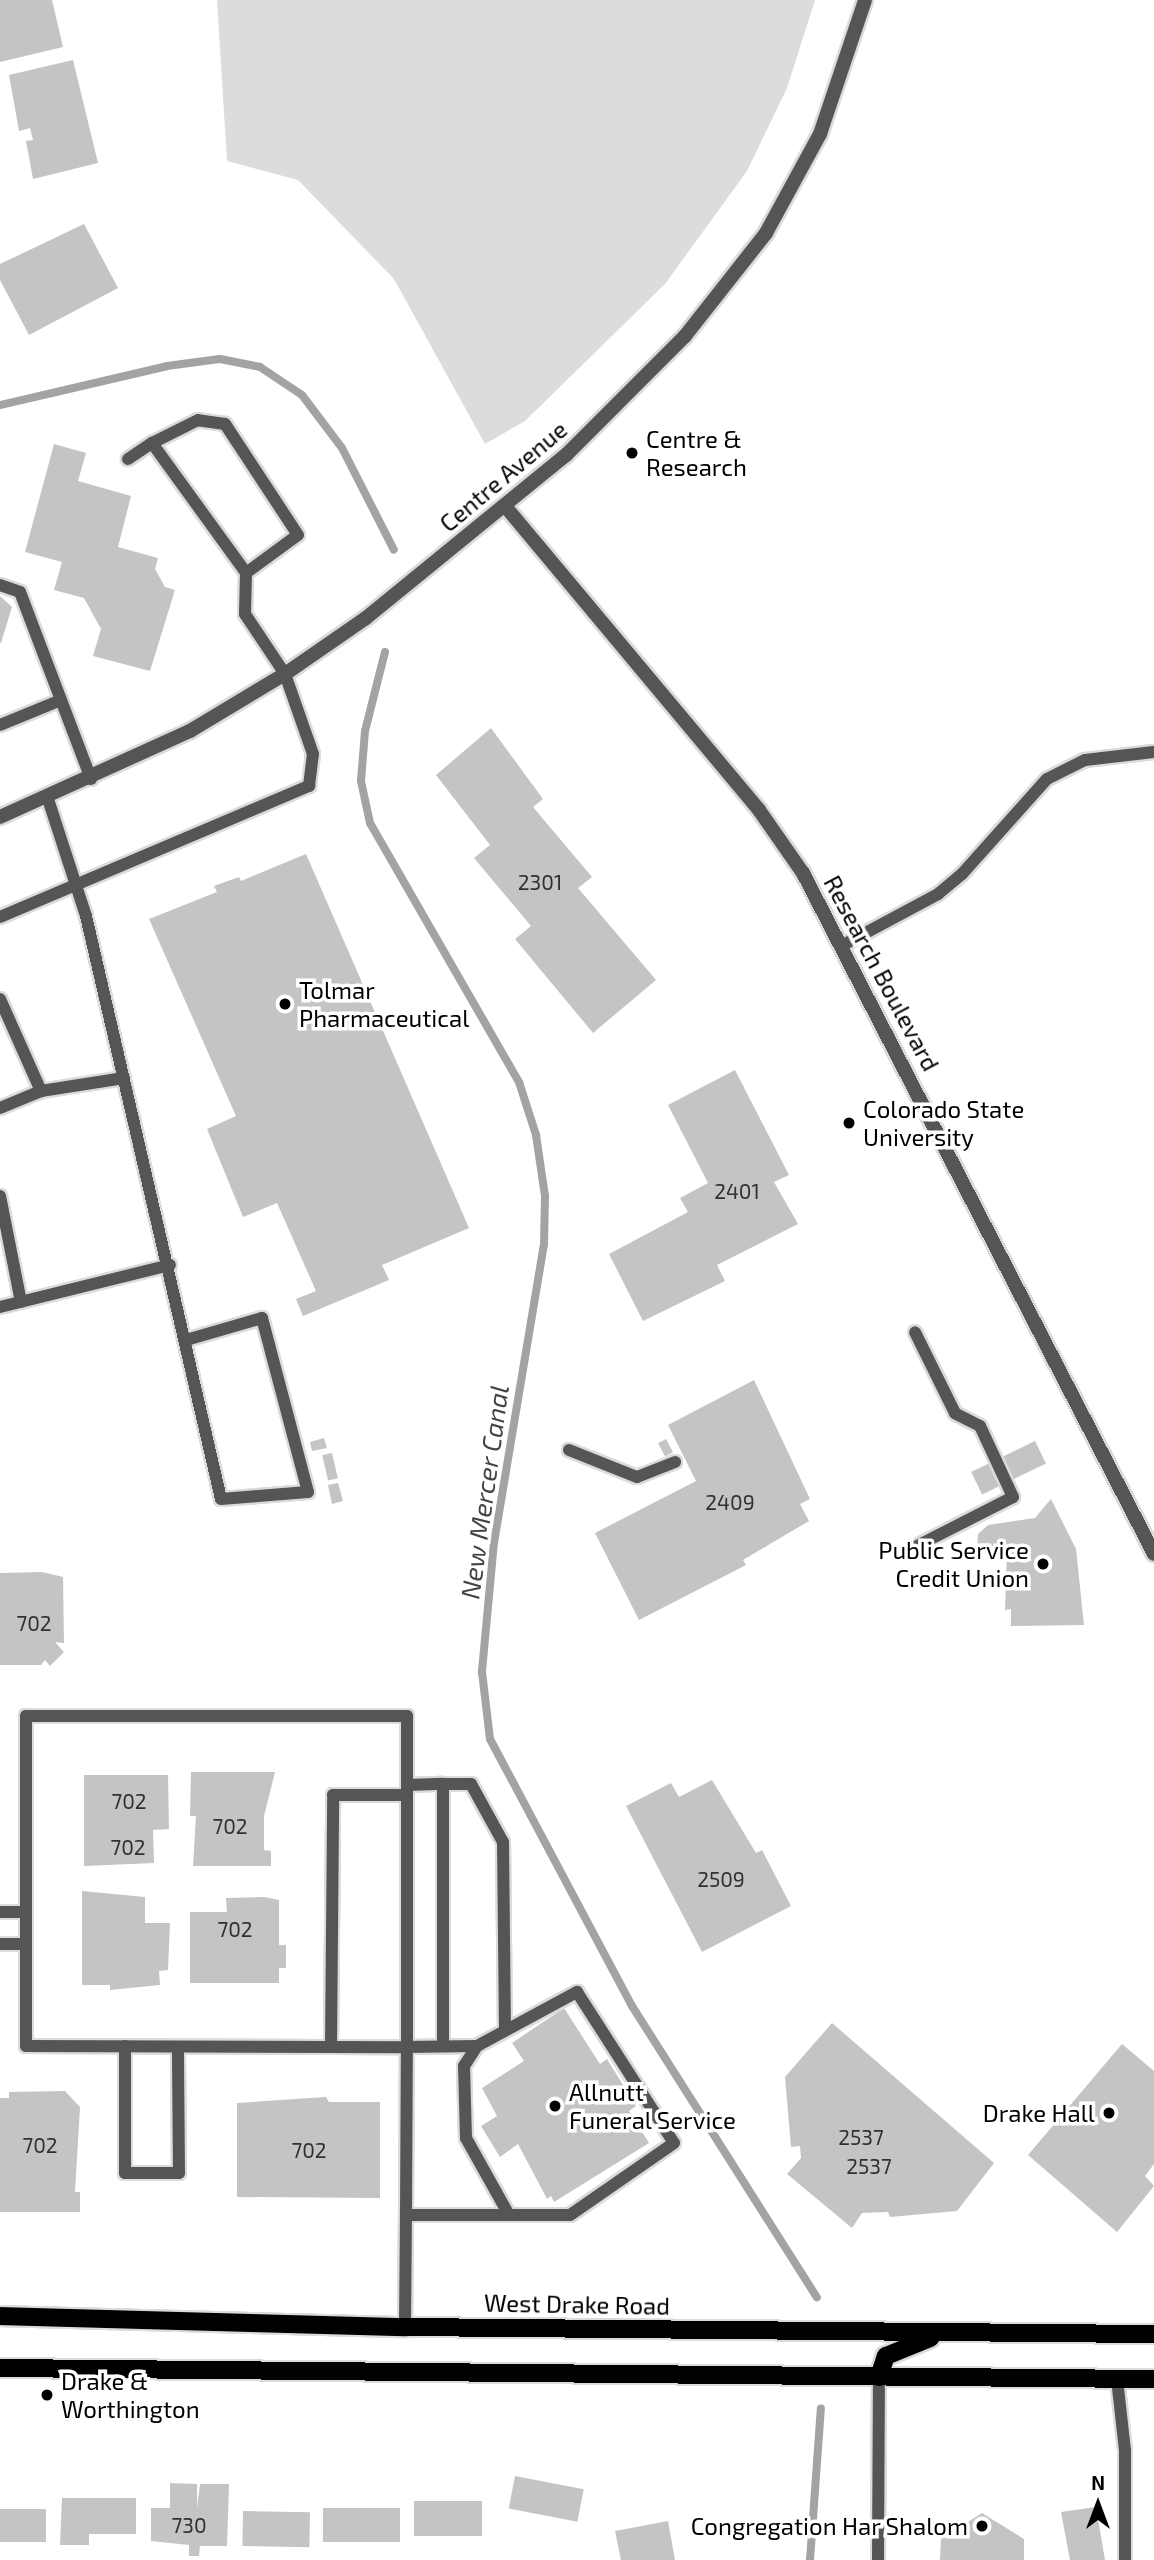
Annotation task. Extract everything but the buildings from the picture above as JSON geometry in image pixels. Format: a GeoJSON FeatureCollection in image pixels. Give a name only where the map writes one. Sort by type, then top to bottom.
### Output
{"type":"FeatureCollection","features":[{"type":"Feature","properties":{"kind":"main road","name":"West Drake Road"},"geometry":{"type":"LineString","coordinates":[[0,2316],[405,2327],[1154,2334]]}},
{"type":"Feature","properties":{"kind":"main road"},"geometry":{"type":"LineString","coordinates":[[879,2377],[886,2356],[899,2348],[964,2332]]}},
{"type":"Feature","properties":{"kind":"main road"},"geometry":{"type":"LineString","coordinates":[[0,2368],[1154,2379]]}},
{"type":"Feature","properties":{"kind":"street","name":"Centre Avenue"},"geometry":{"type":"LineString","coordinates":[[0,817],[92,779],[190,731],[285,674],[366,618],[566,455],[685,336],[766,233],[820,134],[865,0]]}},
{"type":"Feature","properties":{"kind":"street","name":"Research Boulevard"},"geometry":{"type":"LineString","coordinates":[[505,506],[759,810],[843,946],[1154,1554]]}},
{"type":"Feature","properties":{"kind":"lane"},"geometry":{"type":"LineString","coordinates":[[128,459],[152,443],[198,420],[225,425],[298,536],[246,573]]}},
{"type":"Feature","properties":{"kind":"lane"},"geometry":{"type":"LineString","coordinates":[[0,917],[77,887],[309,786],[313,754],[285,674],[245,614],[246,573],[152,443]]}},
{"type":"Feature","properties":{"kind":"lane"},"geometry":{"type":"LineString","coordinates":[[0,585],[20,592],[92,779]]}},
{"type":"Feature","properties":{"kind":"lane"},"geometry":{"type":"LineString","coordinates":[[0,725],[61,700]]}},
{"type":"Feature","properties":{"kind":"lane"},"geometry":{"type":"LineString","coordinates":[[843,946],[938,894],[962,874],[1047,779],[1085,760],[1154,752]]}},
{"type":"Feature","properties":{"kind":"lane"},"geometry":{"type":"LineString","coordinates":[[47,799],[77,887],[170,1265],[186,1340],[221,1499],[308,1492],[262,1318],[186,1340]]}},
{"type":"Feature","properties":{"kind":"lane"},"geometry":{"type":"LineString","coordinates":[[0,999],[41,1091]]}},
{"type":"Feature","properties":{"kind":"lane"},"geometry":{"type":"LineString","coordinates":[[0,1108],[41,1091],[124,1078]]}},
{"type":"Feature","properties":{"kind":"lane"},"geometry":{"type":"LineString","coordinates":[[0,1196],[21,1302]]}},
{"type":"Feature","properties":{"kind":"lane"},"geometry":{"type":"LineString","coordinates":[[0,1307],[170,1265]]}},
{"type":"Feature","properties":{"kind":"lane"},"geometry":{"type":"LineString","coordinates":[[913,1548],[1013,1497],[980,1426],[955,1413],[915,1332]]}},
{"type":"Feature","properties":{"kind":"lane"},"geometry":{"type":"LineString","coordinates":[[569,1450],[637,1477],[675,1462]]}},
{"type":"Feature","properties":{"kind":"lane"},"geometry":{"type":"LineString","coordinates":[[405,2327],[407,2047],[407,1716],[26,1716],[26,2046],[407,2047],[477,2046]]}},
{"type":"Feature","properties":{"kind":"lane"},"geometry":{"type":"LineString","coordinates":[[443,1784],[443,2046]]}},
{"type":"Feature","properties":{"kind":"lane"},"geometry":{"type":"LineString","coordinates":[[331,2047],[333,1795],[407,1790],[443,1784],[471,1784],[503,1842],[505,2030]]}},
{"type":"Feature","properties":{"kind":"lane"},"geometry":{"type":"LineString","coordinates":[[0,1912],[26,1912]]}},
{"type":"Feature","properties":{"kind":"lane"},"geometry":{"type":"LineString","coordinates":[[0,1944],[26,1944]]}},
{"type":"Feature","properties":{"kind":"lane"},"geometry":{"type":"LineString","coordinates":[[406,2215],[509,2215],[569,2215],[674,2144],[577,1992],[477,2046],[464,2066],[466,2138],[509,2215]]}},
{"type":"Feature","properties":{"kind":"lane"},"geometry":{"type":"LineString","coordinates":[[125,2046],[125,2173],[179,2173],[178,2047]]}},
{"type":"Feature","properties":{"kind":"lane"},"geometry":{"type":"LineString","coordinates":[[878,2560],[879,2377]]}},
{"type":"Feature","properties":{"kind":"lane"},"geometry":{"type":"LineString","coordinates":[[1117,2379],[1125,2450],[1125,2560]]}},
{"type":"Feature","properties":{"kind":"shaded area"},"geometry":{"type":"Polygon","coordinates":[[[217,0],[815,0],[787,88],[747,171],[665,284],[525,421],[485,444],[394,279],[298,180],[227,161],[217,0]]]}},
{"type":"Feature","properties":{"kind":"waterway","name":"New Mercer Canal"},"geometry":{"type":"LineString","coordinates":[[0,405],[167,366],[220,359],[260,367],[302,395],[342,448],[394,550]]}},
{"type":"Feature","properties":{"kind":"waterway","name":"New Mercer Canal"},"geometry":{"type":"LineString","coordinates":[[385,652],[365,731],[361,781],[370,823],[519,1082],[536,1135],[545,1196],[544,1244],[494,1542],[482,1672],[490,1739],[632,2006],[817,2297]]}},
{"type":"Feature","properties":{"kind":"waterway","name":"New Mercer Canal"},"geometry":{"type":"LineString","coordinates":[[810,2560],[821,2408]]}},
{"type":"Feature","properties":{"kind":"place","name":"Centre & Research"},"geometry":{"type":"Point","coordinates":[632,453]}},
{"type":"Feature","properties":{"kind":"place","name":"Tolmar Pharmaceutical"},"geometry":{"type":"Point","coordinates":[285,1004]}},
{"type":"Feature","properties":{"kind":"place","name":"Colorado State University"},"geometry":{"type":"Point","coordinates":[849,1123]}},
{"type":"Feature","properties":{"kind":"place","name":"Public Service Credit Union"},"geometry":{"type":"Point","coordinates":[1043,1564]}},
{"type":"Feature","properties":{"kind":"place","name":"Allnutt Funeral Service"},"geometry":{"type":"Point","coordinates":[555,2106]}},
{"type":"Feature","properties":{"kind":"place","name":"Drake Hall"},"geometry":{"type":"Point","coordinates":[1109,2113]}},
{"type":"Feature","properties":{"kind":"place","name":"Drake & Worthington"},"geometry":{"type":"Point","coordinates":[47,2395]}},
{"type":"Feature","properties":{"kind":"place","name":"Congregation Har Shalom"},"geometry":{"type":"Point","coordinates":[982,2526]}}]}
